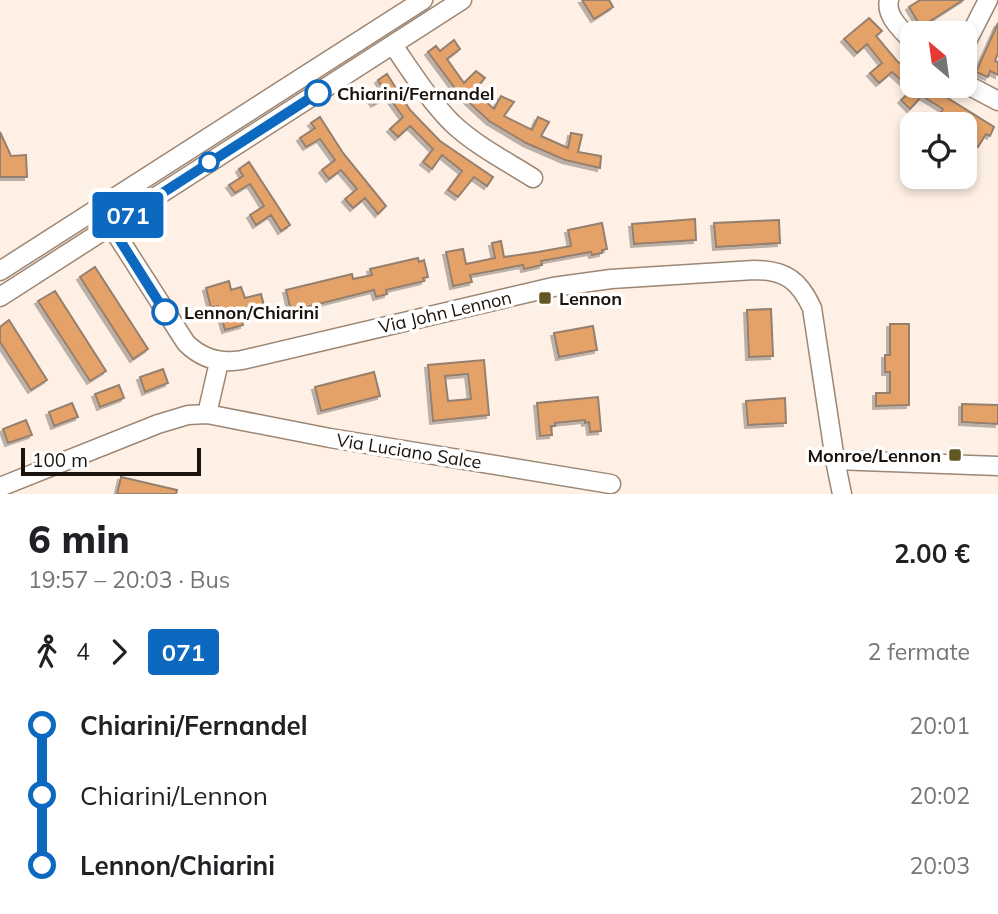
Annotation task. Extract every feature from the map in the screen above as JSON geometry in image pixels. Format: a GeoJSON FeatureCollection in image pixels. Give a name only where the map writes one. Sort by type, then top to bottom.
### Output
{"type":"FeatureCollection","features":[{"type":"Feature","properties":{"kind":"street"},"geometry":{"type":"LineString","coordinates":[[0,271],[423,0]]}},
{"type":"Feature","properties":{"kind":"street"},"geometry":{"type":"LineString","coordinates":[[0,297],[462,0]]}},
{"type":"Feature","properties":{"kind":"street"},"geometry":{"type":"LineString","coordinates":[[889,0],[887,7],[900,26]]}},
{"type":"Feature","properties":{"kind":"street"},"geometry":{"type":"LineString","coordinates":[[977,22],[988,0]]}},
{"type":"Feature","properties":{"kind":"street"},"geometry":{"type":"LineString","coordinates":[[393,44],[431,99],[453,123],[471,139],[533,178]]}},
{"type":"Feature","properties":{"kind":"street"},"geometry":{"type":"LineString","coordinates":[[977,90],[998,101]]}},
{"type":"Feature","properties":{"kind":"street"},"geometry":{"type":"LineString","coordinates":[[111,226],[183,338],[197,352],[219,362],[208,414]]}},
{"type":"Feature","properties":{"kind":"street","name":"Via John Lennon"},"geometry":{"type":"LineString","coordinates":[[219,362],[242,360],[462,307],[567,285],[635,277],[773,271],[783,273],[792,279],[812,308],[842,494]]}},
{"type":"Feature","properties":{"kind":"street","name":"Via Luciano Salce"},"geometry":{"type":"LineString","coordinates":[[0,487],[167,421],[194,414],[208,414],[330,438],[611,484]]}},
{"type":"Feature","properties":{"kind":"street"},"geometry":{"type":"LineString","coordinates":[[835,460],[998,466]]}},
{"type":"Feature","properties":{"kind":"building"},"geometry":{"type":"Polygon","coordinates":[[[582,0],[609,0],[613,7],[594,19],[582,0]]]}},
{"type":"Feature","properties":{"kind":"building"},"geometry":{"type":"Polygon","coordinates":[[[920,0],[963,0],[930,21],[917,21],[909,7],[920,0]]]}},
{"type":"Feature","properties":{"kind":"building"},"geometry":{"type":"Polygon","coordinates":[[[869,18],[882,31],[876,36],[900,63],[900,79],[892,72],[879,83],[870,73],[882,63],[867,44],[857,53],[844,39],[869,18]]]}},
{"type":"Feature","properties":{"kind":"building"},"geometry":{"type":"Polygon","coordinates":[[[998,23],[998,53],[995,61],[998,62],[998,75],[990,71],[988,77],[977,72],[998,23]]]}},
{"type":"Feature","properties":{"kind":"building"},"geometry":{"type":"Polygon","coordinates":[[[454,40],[460,49],[447,59],[464,83],[476,71],[485,78],[474,91],[494,109],[501,96],[514,102],[504,116],[532,130],[538,117],[549,122],[541,136],[568,148],[571,133],[582,135],[578,152],[601,156],[600,168],[565,160],[526,143],[489,121],[457,91],[428,52],[436,46],[440,51],[454,40]]]}},
{"type":"Feature","properties":{"kind":"building"},"geometry":{"type":"Polygon","coordinates":[[[387,74],[410,110],[440,141],[493,177],[487,186],[474,177],[458,197],[448,190],[462,171],[442,155],[432,169],[423,162],[433,149],[410,126],[398,137],[390,129],[403,117],[388,96],[374,104],[368,95],[382,87],[378,80],[387,74]]]}},
{"type":"Feature","properties":{"kind":"building"},"geometry":{"type":"Polygon","coordinates":[[[903,98],[920,98],[910,109],[901,100],[903,98]]]}},
{"type":"Feature","properties":{"kind":"building"},"geometry":{"type":"Polygon","coordinates":[[[925,98],[948,98],[970,112],[941,112],[943,109],[925,98]]]}},
{"type":"Feature","properties":{"kind":"building"},"geometry":{"type":"Polygon","coordinates":[[[977,116],[994,127],[990,136],[986,134],[978,147],[977,116]]]}},
{"type":"Feature","properties":{"kind":"building"},"geometry":{"type":"Polygon","coordinates":[[[320,117],[343,153],[386,206],[378,214],[365,198],[353,208],[345,199],[357,189],[341,170],[329,179],[322,170],[335,160],[320,139],[306,147],[300,138],[315,128],[311,123],[320,117]]]}},
{"type":"Feature","properties":{"kind":"building"},"geometry":{"type":"Polygon","coordinates":[[[0,132],[11,156],[26,155],[27,177],[0,177],[0,132]]]}},
{"type":"Feature","properties":{"kind":"building"},"geometry":{"type":"Polygon","coordinates":[[[249,162],[290,225],[281,231],[271,215],[256,225],[250,215],[264,206],[250,184],[235,193],[229,185],[243,176],[239,169],[249,162]]]}},
{"type":"Feature","properties":{"kind":"building"},"geometry":{"type":"Polygon","coordinates":[[[695,219],[696,240],[634,244],[632,224],[695,219]]]}},
{"type":"Feature","properties":{"kind":"building"},"geometry":{"type":"Polygon","coordinates":[[[779,220],[780,243],[716,247],[714,223],[779,220]]]}},
{"type":"Feature","properties":{"kind":"building"},"geometry":{"type":"Polygon","coordinates":[[[602,223],[607,249],[602,250],[602,253],[592,255],[591,252],[541,261],[542,265],[524,269],[523,265],[470,275],[472,282],[453,286],[446,252],[463,249],[466,264],[495,258],[492,243],[501,241],[504,257],[571,246],[568,230],[602,223]]]}},
{"type":"Feature","properties":{"kind":"building"},"geometry":{"type":"Polygon","coordinates":[[[418,258],[419,262],[424,260],[428,277],[423,278],[424,281],[386,290],[387,294],[376,297],[374,290],[291,311],[286,290],[352,274],[353,279],[372,275],[370,269],[418,258]]]}},
{"type":"Feature","properties":{"kind":"building"},"geometry":{"type":"Polygon","coordinates":[[[95,267],[148,349],[133,359],[80,277],[95,267]]]}},
{"type":"Feature","properties":{"kind":"building"},"geometry":{"type":"Polygon","coordinates":[[[229,281],[231,290],[241,287],[245,298],[261,294],[266,313],[242,320],[243,325],[225,330],[218,306],[211,308],[206,288],[229,281]]]}},
{"type":"Feature","properties":{"kind":"building"},"geometry":{"type":"Polygon","coordinates":[[[55,291],[106,371],[90,381],[38,301],[55,291]]]}},
{"type":"Feature","properties":{"kind":"building"},"geometry":{"type":"Polygon","coordinates":[[[771,309],[773,356],[749,357],[747,310],[771,309]]]}},
{"type":"Feature","properties":{"kind":"building"},"geometry":{"type":"Polygon","coordinates":[[[9,320],[47,380],[31,390],[0,342],[0,327],[9,320]]]}},
{"type":"Feature","properties":{"kind":"building"},"geometry":{"type":"Polygon","coordinates":[[[890,324],[909,324],[909,405],[876,406],[876,393],[890,393],[890,372],[885,372],[885,355],[890,355],[890,324]]]}},
{"type":"Feature","properties":{"kind":"building"},"geometry":{"type":"Polygon","coordinates":[[[593,326],[597,350],[559,357],[554,333],[593,326]]]}},
{"type":"Feature","properties":{"kind":"building"},"geometry":{"type":"Polygon","coordinates":[[[484,360],[489,415],[433,421],[428,365],[484,360]],[[468,374],[445,376],[448,401],[471,399],[468,374]]]}},
{"type":"Feature","properties":{"kind":"building"},"geometry":{"type":"Polygon","coordinates":[[[163,369],[168,383],[145,392],[140,377],[163,369]]]}},
{"type":"Feature","properties":{"kind":"building"},"geometry":{"type":"Polygon","coordinates":[[[374,372],[380,396],[321,411],[315,387],[374,372]]]}},
{"type":"Feature","properties":{"kind":"building"},"geometry":{"type":"Polygon","coordinates":[[[119,385],[124,398],[100,407],[95,394],[119,385]]]}},
{"type":"Feature","properties":{"kind":"building"},"geometry":{"type":"Polygon","coordinates":[[[598,397],[601,431],[590,432],[589,422],[585,423],[585,420],[555,423],[555,426],[551,426],[552,435],[540,436],[537,403],[598,397]]]}},
{"type":"Feature","properties":{"kind":"building"},"geometry":{"type":"Polygon","coordinates":[[[785,398],[786,423],[748,425],[746,401],[785,398]]]}},
{"type":"Feature","properties":{"kind":"building"},"geometry":{"type":"Polygon","coordinates":[[[72,403],[78,417],[54,426],[49,412],[72,403]]]}},
{"type":"Feature","properties":{"kind":"building"},"geometry":{"type":"Polygon","coordinates":[[[962,404],[998,405],[998,424],[962,422],[962,404]]]}},
{"type":"Feature","properties":{"kind":"building"},"geometry":{"type":"Polygon","coordinates":[[[26,420],[32,435],[8,443],[3,429],[26,420]]]}},
{"type":"Feature","properties":{"kind":"building"},"geometry":{"type":"Polygon","coordinates":[[[121,477],[177,490],[176,494],[117,494],[121,477]]]}},
{"type":"Feature","properties":{"kind":"bus line","name":"071"},"geometry":{"type":"LineString","coordinates":[[165,312],[111,226],[318,93]]}},
{"type":"Feature","properties":{"kind":"place","name":"Chiarini/Fernandel"},"geometry":{"type":"Point","coordinates":[318,93]}},
{"type":"Feature","properties":{"kind":"place","name":"Lennon"},"geometry":{"type":"Point","coordinates":[545,298]}},
{"type":"Feature","properties":{"kind":"place","name":"Lennon/Chiarini"},"geometry":{"type":"Point","coordinates":[165,312]}},
{"type":"Feature","properties":{"kind":"place","name":"Monroe/Lennon"},"geometry":{"type":"Point","coordinates":[955,455]}}]}
